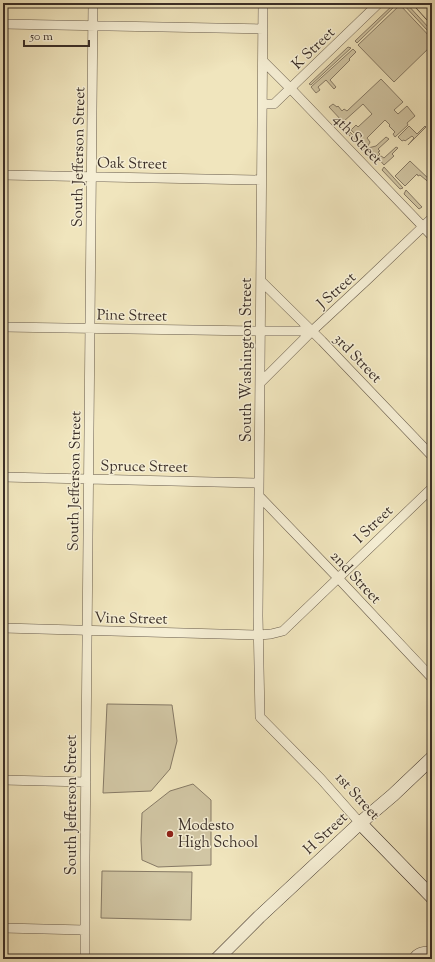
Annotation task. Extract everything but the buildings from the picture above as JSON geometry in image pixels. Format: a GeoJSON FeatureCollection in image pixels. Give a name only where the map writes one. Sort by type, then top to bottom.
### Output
{"type":"FeatureCollection","features":[{"type":"Feature","properties":{"kind":"main road"},"geometry":{"type":"LineString","coordinates":[[422,3],[432,14]]}},
{"type":"Feature","properties":{"kind":"main road","name":"H Street"},"geometry":{"type":"LineString","coordinates":[[217,959],[259,917],[360,823],[393,796],[432,758]]}},
{"type":"Feature","properties":{"kind":"main road","name":"1st Street"},"geometry":{"type":"LineString","coordinates":[[360,823],[432,898]]}},
{"type":"Feature","properties":{"kind":"street","name":"South Jefferson Street"},"geometry":{"type":"LineString","coordinates":[[85,959],[89,328],[93,3]]}},
{"type":"Feature","properties":{"kind":"street","name":"South Washington Street"},"geometry":{"type":"LineString","coordinates":[[260,717],[259,483],[263,3]]}},
{"type":"Feature","properties":{"kind":"street","name":"K Street"},"geometry":{"type":"LineString","coordinates":[[263,104],[274,104],[379,3]]}},
{"type":"Feature","properties":{"kind":"street"},"geometry":{"type":"LineString","coordinates":[[3,24],[263,29]]}},
{"type":"Feature","properties":{"kind":"street","name":"4th Street"},"geometry":{"type":"LineString","coordinates":[[263,61],[432,236]]}},
{"type":"Feature","properties":{"kind":"street","name":"Oak Street"},"geometry":{"type":"LineString","coordinates":[[3,175],[261,180]]}},
{"type":"Feature","properties":{"kind":"street","name":"J Street"},"geometry":{"type":"LineString","coordinates":[[260,383],[312,331],[432,218]]}},
{"type":"Feature","properties":{"kind":"street","name":"3rd Street"},"geometry":{"type":"LineString","coordinates":[[261,281],[312,331],[432,456]]}},
{"type":"Feature","properties":{"kind":"street","name":"Pine Street"},"geometry":{"type":"LineString","coordinates":[[3,327],[312,331]]}},
{"type":"Feature","properties":{"kind":"street","name":"Spruce Street"},"geometry":{"type":"LineString","coordinates":[[3,477],[259,483]]}},
{"type":"Feature","properties":{"kind":"street","name":"I Street"},"geometry":{"type":"LineString","coordinates":[[259,635],[282,631],[432,488]]}},
{"type":"Feature","properties":{"kind":"street","name":"2nd Street"},"geometry":{"type":"LineString","coordinates":[[260,497],[432,678]]}},
{"type":"Feature","properties":{"kind":"street","name":"Vine Street"},"geometry":{"type":"LineString","coordinates":[[3,628],[259,635]]}},
{"type":"Feature","properties":{"kind":"street","name":"1st Street"},"geometry":{"type":"LineString","coordinates":[[260,717],[321,779],[360,823]]}},
{"type":"Feature","properties":{"kind":"street"},"geometry":{"type":"LineString","coordinates":[[3,780],[86,782]]}},
{"type":"Feature","properties":{"kind":"street"},"geometry":{"type":"LineString","coordinates":[[3,928],[85,930]]}},
{"type":"Feature","properties":{"kind":"street"},"geometry":{"type":"LineString","coordinates":[[414,957],[419,952],[432,951]]}},
{"type":"Feature","properties":{"kind":"shaded area"},"geometry":{"type":"Polygon","coordinates":[[[395,3],[398,3],[357,43],[355,41],[395,3]]]}},
{"type":"Feature","properties":{"kind":"shaded area"},"geometry":{"type":"Polygon","coordinates":[[[402,3],[406,3],[429,28],[427,30],[402,3]]]}},
{"type":"Feature","properties":{"kind":"shaded area"},"geometry":{"type":"Polygon","coordinates":[[[400,5],[432,39],[432,45],[394,82],[358,45],[400,5]]]}},
{"type":"Feature","properties":{"kind":"shaded area"},"geometry":{"type":"Polygon","coordinates":[[[348,47],[351,48],[311,85],[309,84],[348,47]]]}},
{"type":"Feature","properties":{"kind":"shaded area"},"geometry":{"type":"Polygon","coordinates":[[[353,49],[356,52],[330,80],[336,87],[334,89],[326,80],[318,87],[320,90],[316,93],[311,87],[353,49]]]}},
{"type":"Feature","properties":{"kind":"shaded area"},"geometry":{"type":"Polygon","coordinates":[[[381,79],[403,102],[394,110],[398,114],[407,106],[415,116],[395,137],[393,134],[395,132],[385,120],[367,138],[370,142],[368,146],[351,130],[356,125],[358,127],[372,114],[363,104],[343,122],[329,107],[333,104],[337,107],[338,106],[342,111],[344,109],[347,111],[381,79]]]}},
{"type":"Feature","properties":{"kind":"shaded area"},"geometry":{"type":"Polygon","coordinates":[[[409,126],[417,134],[425,126],[426,127],[408,145],[414,138],[412,136],[405,141],[402,141],[398,137],[409,126]]]}},
{"type":"Feature","properties":{"kind":"shaded area"},"geometry":{"type":"Polygon","coordinates":[[[350,132],[366,148],[363,150],[348,134],[350,132]]]}},
{"type":"Feature","properties":{"kind":"shaded area"},"geometry":{"type":"Polygon","coordinates":[[[386,137],[389,139],[378,149],[380,154],[377,157],[368,148],[376,146],[386,137]]]}},
{"type":"Feature","properties":{"kind":"shaded area"},"geometry":{"type":"Polygon","coordinates":[[[396,147],[398,148],[392,154],[394,156],[384,165],[378,158],[381,156],[384,158],[396,147]]]}},
{"type":"Feature","properties":{"kind":"shaded area"},"geometry":{"type":"Polygon","coordinates":[[[410,161],[432,182],[432,185],[417,174],[405,186],[395,176],[410,161]]]}},
{"type":"Feature","properties":{"kind":"shaded area"},"geometry":{"type":"Polygon","coordinates":[[[384,167],[403,188],[400,189],[382,170],[384,167]]]}},
{"type":"Feature","properties":{"kind":"shaded area"},"geometry":{"type":"Polygon","coordinates":[[[406,190],[422,207],[419,209],[404,194],[406,190]]]}},
{"type":"Feature","properties":{"kind":"shaded area"},"geometry":{"type":"Polygon","coordinates":[[[107,704],[172,705],[177,741],[170,769],[151,791],[103,793],[107,704]]]}},
{"type":"Feature","properties":{"kind":"shaded area"},"geometry":{"type":"Polygon","coordinates":[[[193,784],[211,800],[211,865],[158,867],[142,860],[142,813],[170,791],[193,784]]]}},
{"type":"Feature","properties":{"kind":"shaded area"},"geometry":{"type":"Polygon","coordinates":[[[102,871],[192,872],[191,920],[101,918],[102,871]]]}},
{"type":"Feature","properties":{"kind":"place","name":"Modesto High School"},"geometry":{"type":"Point","coordinates":[170,834]}}]}
